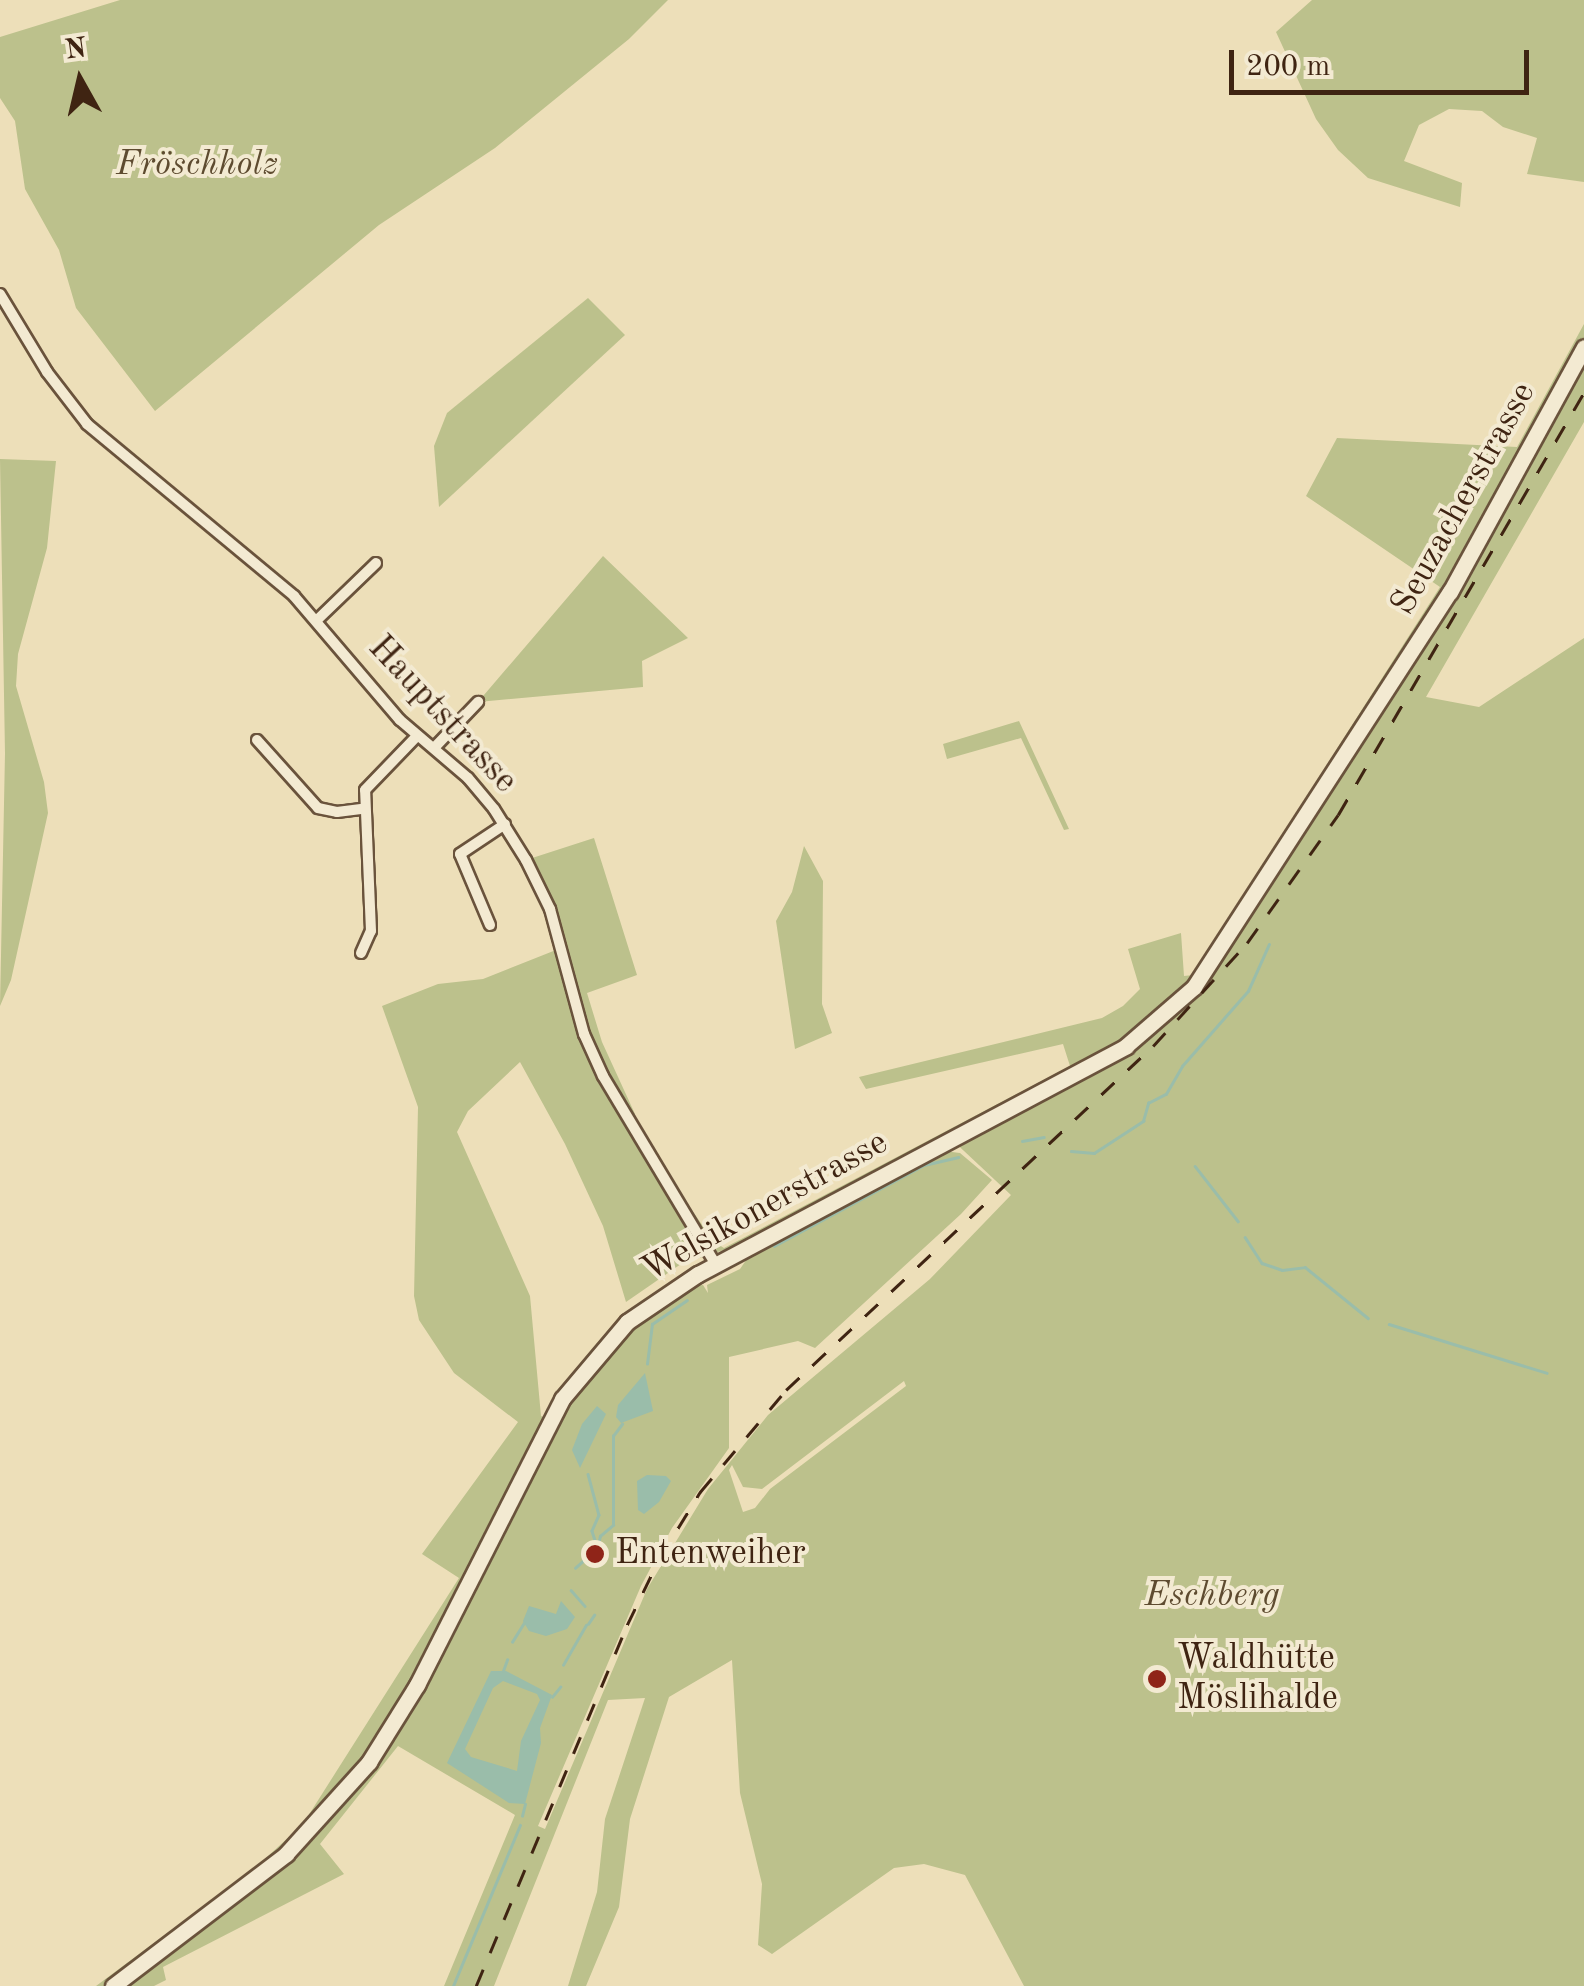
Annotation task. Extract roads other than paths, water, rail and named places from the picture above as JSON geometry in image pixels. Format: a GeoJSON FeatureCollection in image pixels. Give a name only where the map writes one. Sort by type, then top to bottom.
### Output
{"type":"FeatureCollection","features":[{"type":"Feature","properties":{"kind":"main road","name":"Seuzacherstrasse"},"geometry":{"type":"LineString","coordinates":[[1394,680],[1450,592],[1584,347]]}},
{"type":"Feature","properties":{"kind":"main road","name":"Welsikonerstrasse"},"geometry":{"type":"LineString","coordinates":[[114,1986],[264,1873],[351,1785],[409,1698],[574,1380],[643,1308],[1105,1057],[1165,1016],[1194,988],[1221,950],[1394,680]]}},
{"type":"Feature","properties":{"kind":"street","name":"Hauptstrasse"},"geometry":{"type":"LineString","coordinates":[[0,294],[47,372],[87,424],[317,620],[417,736],[468,778],[505,824],[550,910],[584,1034],[603,1076],[716,1265]]}},
{"type":"Feature","properties":{"kind":"street"},"geometry":{"type":"LineString","coordinates":[[317,620],[376,563]]}},
{"type":"Feature","properties":{"kind":"street"},"geometry":{"type":"LineString","coordinates":[[434,748],[478,702]]}},
{"type":"Feature","properties":{"kind":"street"},"geometry":{"type":"LineString","coordinates":[[361,954],[371,931],[363,809],[370,782],[417,736]]}},
{"type":"Feature","properties":{"kind":"street"},"geometry":{"type":"LineString","coordinates":[[257,740],[318,808],[330,812],[363,809]]}},
{"type":"Feature","properties":{"kind":"street"},"geometry":{"type":"LineString","coordinates":[[490,925],[460,854],[505,824]]}},
{"type":"Feature","properties":{"kind":"waterway"},"geometry":{"type":"LineString","coordinates":[[1071,1151],[1094,1153],[1143,1121],[1148,1103],[1166,1094],[1182,1066],[1248,991],[1269,944]]}},
{"type":"Feature","properties":{"kind":"waterway"},"geometry":{"type":"LineString","coordinates":[[1022,1141],[1044,1137]]}},
{"type":"Feature","properties":{"kind":"waterway"},"geometry":{"type":"LineString","coordinates":[[774,1246],[924,1165],[958,1157]]}},
{"type":"Feature","properties":{"kind":"waterway"},"geometry":{"type":"LineString","coordinates":[[1195,1166],[1238,1221]]}},
{"type":"Feature","properties":{"kind":"waterway"},"geometry":{"type":"LineString","coordinates":[[1245,1237],[1262,1263],[1282,1270],[1305,1267],[1368,1318]]}},
{"type":"Feature","properties":{"kind":"waterway"},"geometry":{"type":"LineString","coordinates":[[647,1364],[652,1324],[687,1300]]}},
{"type":"Feature","properties":{"kind":"waterway"},"geometry":{"type":"LineString","coordinates":[[1389,1324],[1547,1373]]}},
{"type":"Feature","properties":{"kind":"waterway"},"geometry":{"type":"LineString","coordinates":[[575,1568],[597,1548],[600,1536],[613,1525],[613,1436],[622,1424]]}},
{"type":"Feature","properties":{"kind":"waterway"},"geometry":{"type":"LineString","coordinates":[[588,1474],[599,1515],[592,1531],[597,1546]]}},
{"type":"Feature","properties":{"kind":"waterway"},"geometry":{"type":"LineString","coordinates":[[571,1590],[585,1606]]}},
{"type":"Feature","properties":{"kind":"waterway"},"geometry":{"type":"LineString","coordinates":[[588,1624],[594,1615]]}},
{"type":"Feature","properties":{"kind":"waterway"},"geometry":{"type":"LineString","coordinates":[[512,1642],[524,1623]]}},
{"type":"Feature","properties":{"kind":"waterway"},"geometry":{"type":"LineString","coordinates":[[563,1665],[586,1625]]}},
{"type":"Feature","properties":{"kind":"waterway"},"geometry":{"type":"LineString","coordinates":[[503,1671],[507,1660]]}},
{"type":"Feature","properties":{"kind":"waterway"},"geometry":{"type":"LineString","coordinates":[[552,1697],[560,1687]]}},
{"type":"Feature","properties":{"kind":"waterway"},"geometry":{"type":"LineString","coordinates":[[522,1816],[525,1804]]}},
{"type":"Feature","properties":{"kind":"waterway"},"geometry":{"type":"LineString","coordinates":[[453,1986],[520,1825]]}},
{"type":"Feature","properties":{"kind":"railway"},"geometry":{"type":"LineString","coordinates":[[476,1986],[627,1625],[659,1559],[700,1492],[786,1390],[1153,1046],[1247,943],[1338,815],[1584,392]]}},
{"type":"Feature","properties":{"kind":"place","name":"Entenweiher"},"geometry":{"type":"Point","coordinates":[595,1554]}},
{"type":"Feature","properties":{"kind":"place","name":"Waldhütte Möslihalde"},"geometry":{"type":"Point","coordinates":[1157,1679]}},
{"type":"Feature","properties":{"kind":"park label","name":"Fröschholz"},"geometry":{"type":"Point","coordinates":[197,165]}},
{"type":"Feature","properties":{"kind":"park label","name":"Eschberg"},"geometry":{"type":"Point","coordinates":[1212,1596]}}]}
